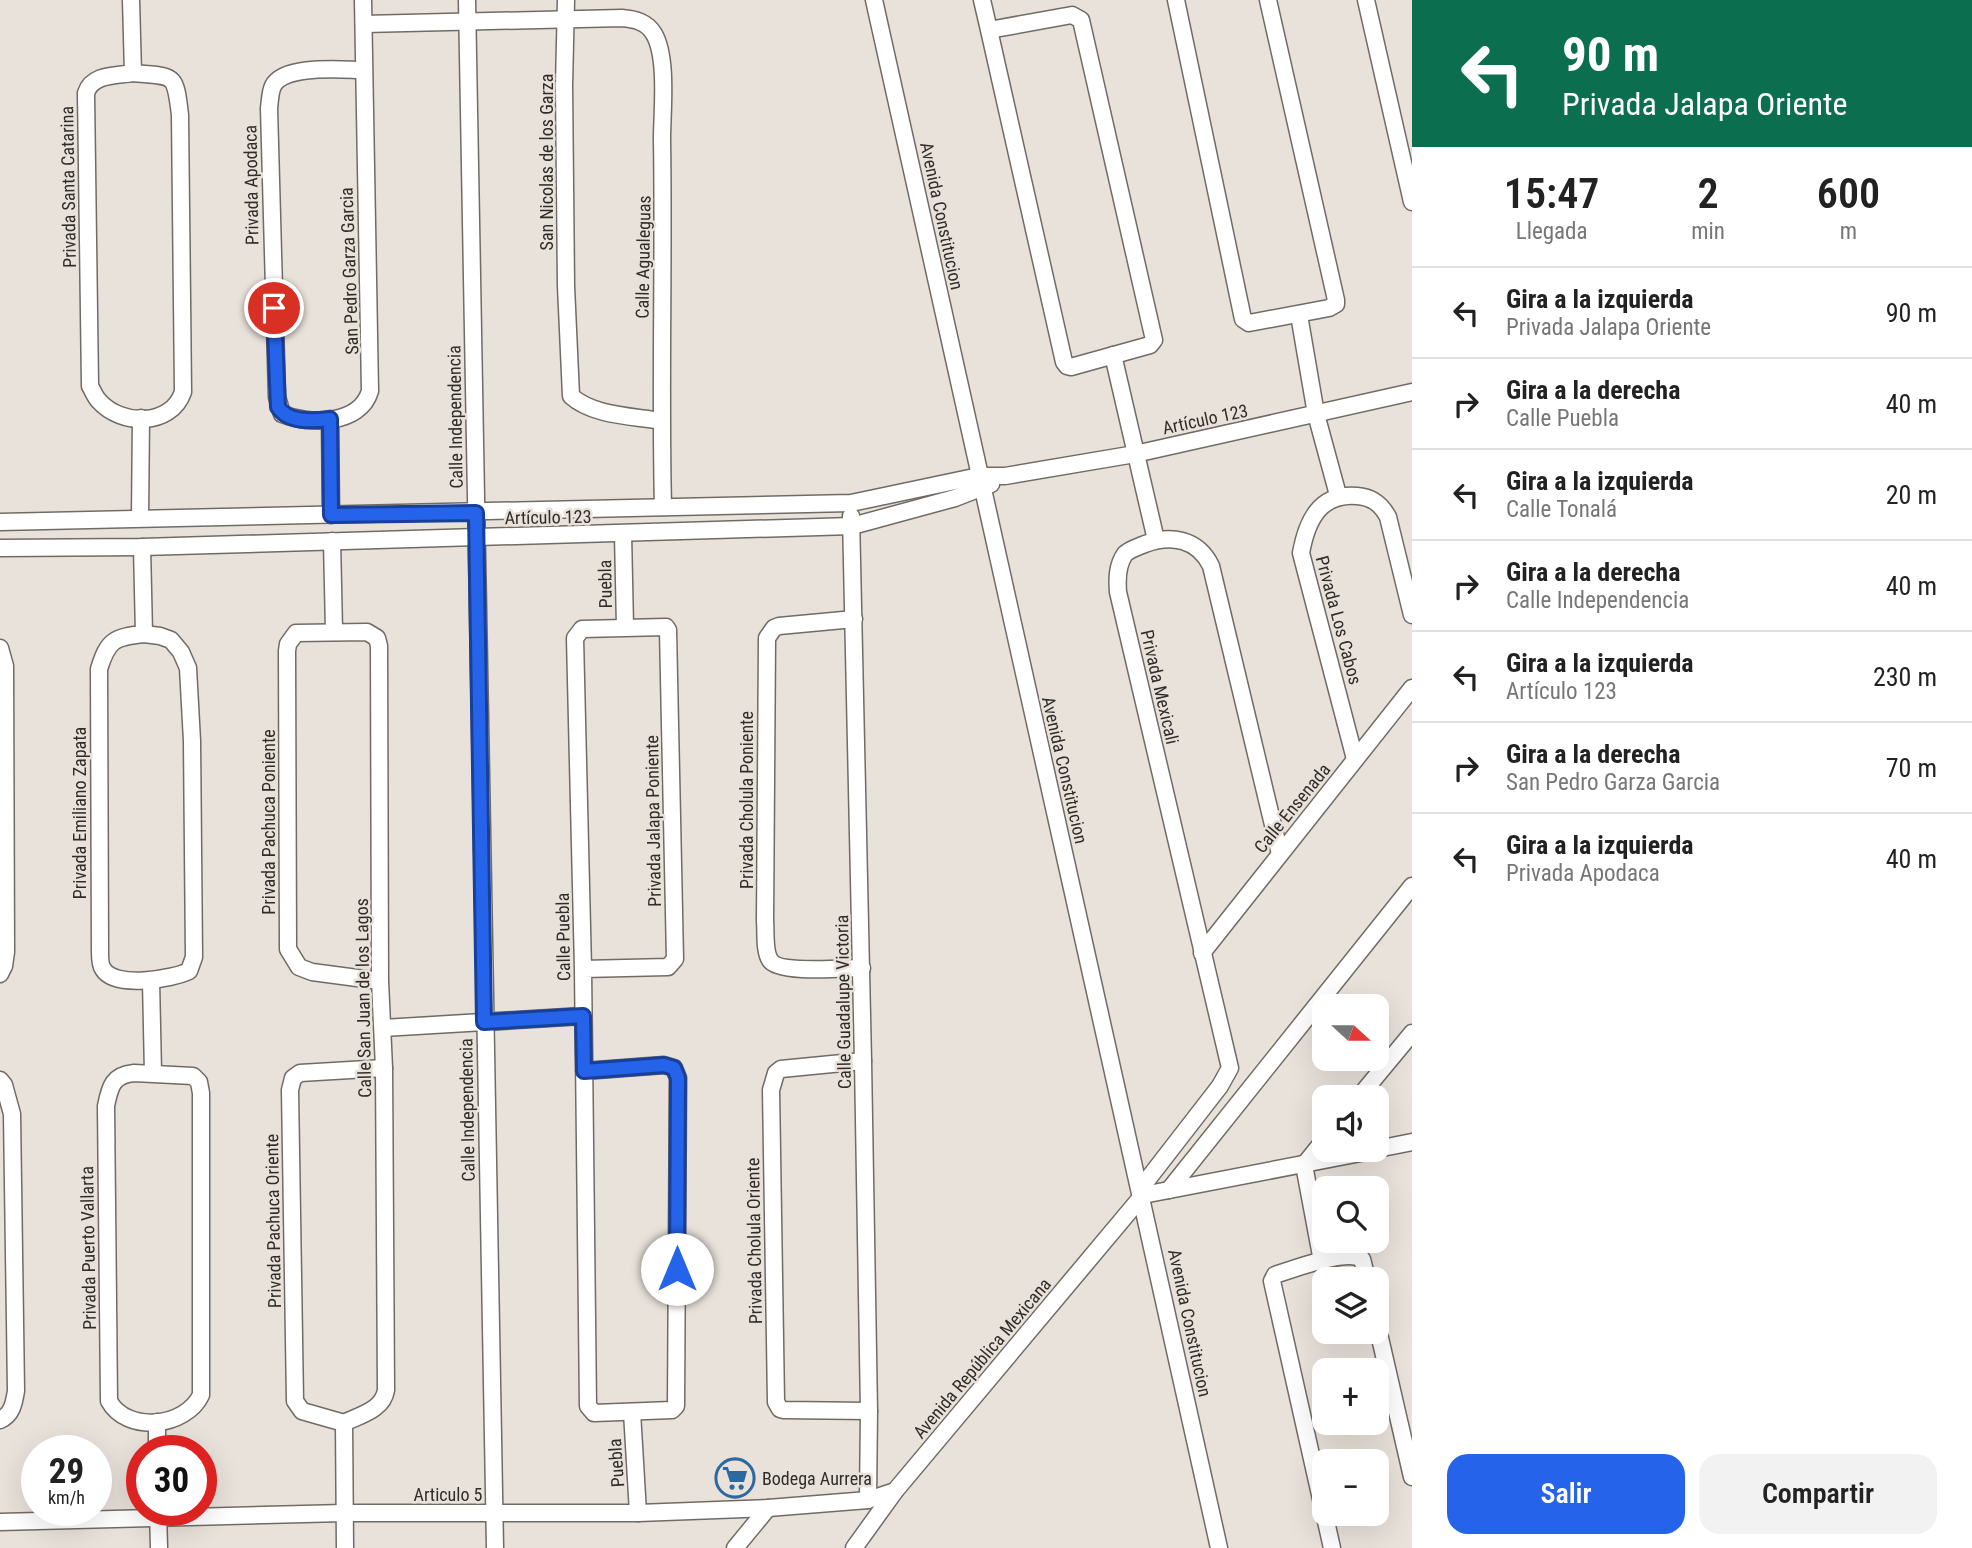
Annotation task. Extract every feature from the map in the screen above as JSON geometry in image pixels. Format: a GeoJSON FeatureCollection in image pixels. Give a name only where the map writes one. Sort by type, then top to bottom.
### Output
{"type":"FeatureCollection","features":[{"type":"Feature","properties":{"kind":"street"},"geometry":{"type":"LineString","coordinates":[[131,0],[133,73]]}},
{"type":"Feature","properties":{"kind":"street","name":"San Pedro Garza Garcia"},"geometry":{"type":"LineString","coordinates":[[330,419],[351,414],[361,408],[367,403],[370,391],[363,0]]}},
{"type":"Feature","properties":{"kind":"street","name":"Calle Independencia"},"geometry":{"type":"LineString","coordinates":[[467,0],[495,1548]]}},
{"type":"Feature","properties":{"kind":"street","name":"San Nicolas de los Garza"},"geometry":{"type":"LineString","coordinates":[[566,0],[564,85],[567,323],[571,396],[591,408],[661,421]]}},
{"type":"Feature","properties":{"kind":"street","name":"Avenida Constitucion"},"geometry":{"type":"LineString","coordinates":[[874,0],[1142,1192],[1219,1548]]}},
{"type":"Feature","properties":{"kind":"street"},"geometry":{"type":"LineString","coordinates":[[982,0],[1064,362],[1071,367],[1150,345],[1154,340],[1081,20],[1072,15],[989,30]]}},
{"type":"Feature","properties":{"kind":"street"},"geometry":{"type":"LineString","coordinates":[[1176,0],[1243,319],[1250,323],[1299,315],[1336,304],[1268,0]]}},
{"type":"Feature","properties":{"kind":"street"},"geometry":{"type":"LineString","coordinates":[[1366,0],[1412,202]]}},
{"type":"Feature","properties":{"kind":"street","name":"Calle Agualeguas"},"geometry":{"type":"LineString","coordinates":[[566,20],[634,19],[647,25],[655,35],[661,65],[663,507]]}},
{"type":"Feature","properties":{"kind":"street"},"geometry":{"type":"LineString","coordinates":[[364,24],[566,20]]}},
{"type":"Feature","properties":{"kind":"street","name":"Privada Apodaca"},"geometry":{"type":"LineString","coordinates":[[330,419],[306,420],[291,417],[282,414],[278,407],[269,108],[274,84],[284,76],[299,71],[364,70]]}},
{"type":"Feature","properties":{"kind":"street","name":"Privada Santa Catarina"},"geometry":{"type":"LineString","coordinates":[[133,73],[172,79],[177,86],[180,128],[183,391],[178,404],[171,411],[158,417],[141,418],[127,418],[112,412],[98,400],[90,386],[86,93],[96,79],[133,73]]}},
{"type":"Feature","properties":{"kind":"street"},"geometry":{"type":"LineString","coordinates":[[1299,315],[1316,414],[1338,495],[1370,498],[1383,508],[1388,517],[1412,615]]}},
{"type":"Feature","properties":{"kind":"street"},"geometry":{"type":"LineString","coordinates":[[1113,355],[1156,540],[1179,539],[1193,544],[1206,556],[1210,566],[1280,854]]}},
{"type":"Feature","properties":{"kind":"street","name":"Artículo 123"},"geometry":{"type":"LineString","coordinates":[[0,548],[142,547],[852,526],[1005,476],[1135,454],[1412,392]]}},
{"type":"Feature","properties":{"kind":"street"},"geometry":{"type":"LineString","coordinates":[[140,518],[141,418]]}},
{"type":"Feature","properties":{"kind":"street"},"geometry":{"type":"LineString","coordinates":[[330,419],[331,515]]}},
{"type":"Feature","properties":{"kind":"street","name":"Artículo 123"},"geometry":{"type":"LineString","coordinates":[[0,522],[851,503],[981,483]]}},
{"type":"Feature","properties":{"kind":"street","name":"Privada Los Cabos"},"geometry":{"type":"LineString","coordinates":[[1338,495],[1326,502],[1312,517],[1304,533],[1301,553],[1355,759]]}},
{"type":"Feature","properties":{"kind":"street","name":"Calle Guadalupe Victoria"},"geometry":{"type":"LineString","coordinates":[[851,503],[862,968],[868,1500]]}},
{"type":"Feature","properties":{"kind":"street","name":"Puebla"},"geometry":{"type":"LineString","coordinates":[[578,632],[582,629],[625,627],[623,534]]}},
{"type":"Feature","properties":{"kind":"street","name":"Privada Mexicali"},"geometry":{"type":"LineString","coordinates":[[1142,1192],[1220,1086],[1230,1068],[1118,592],[1117,577],[1126,554],[1131,549],[1156,540]]}},
{"type":"Feature","properties":{"kind":"street"},"geometry":{"type":"LineString","coordinates":[[332,541],[334,631]]}},
{"type":"Feature","properties":{"kind":"street"},"geometry":{"type":"LineString","coordinates":[[142,547],[144,634]]}},
{"type":"Feature","properties":{"kind":"street","name":"Privada Cholula Poniente"},"geometry":{"type":"LineString","coordinates":[[853,619],[779,626],[774,628],[767,638],[765,921],[769,957],[775,965],[787,968],[862,968]]}},
{"type":"Feature","properties":{"kind":"street","name":"Privada Jalapa Poniente"},"geometry":{"type":"LineString","coordinates":[[583,969],[668,967],[675,959],[668,631],[666,627],[660,626],[625,627]]}},
{"type":"Feature","properties":{"kind":"street","name":"Privada Pachuca Poniente"},"geometry":{"type":"LineString","coordinates":[[334,631],[296,633],[288,644],[288,949],[299,967],[312,972],[380,981]]}},
{"type":"Feature","properties":{"kind":"street","name":"Calle San Juan de los Lagos"},"geometry":{"type":"LineString","coordinates":[[334,631],[372,633],[379,646],[380,981],[384,1068],[386,1390],[382,1402],[344,1423]]}},
{"type":"Feature","properties":{"kind":"street","name":"Calle Puebla"},"geometry":{"type":"LineString","coordinates":[[578,632],[575,638],[590,1410]]}},
{"type":"Feature","properties":{"kind":"street","name":"Privada Emiliano Zapata"},"geometry":{"type":"LineString","coordinates":[[144,634],[170,640],[181,652],[188,668],[192,741],[194,957],[189,971],[151,981],[109,975],[102,968],[100,952],[99,669],[111,642],[122,636],[144,634]]}},
{"type":"Feature","properties":{"kind":"street"},"geometry":{"type":"LineString","coordinates":[[0,648],[5,666],[6,952],[0,974]]}},
{"type":"Feature","properties":{"kind":"street","name":"Calle Ensenada"},"geometry":{"type":"LineString","coordinates":[[1202,953],[1412,688]]}},
{"type":"Feature","properties":{"kind":"street"},"geometry":{"type":"LineString","coordinates":[[1169,1190],[1412,886]]}},
{"type":"Feature","properties":{"kind":"street"},"geometry":{"type":"LineString","coordinates":[[151,981],[153,1073]]}},
{"type":"Feature","properties":{"kind":"street"},"geometry":{"type":"LineString","coordinates":[[383,1028],[583,1016]]}},
{"type":"Feature","properties":{"kind":"street"},"geometry":{"type":"LineString","coordinates":[[1369,1085],[1411,1035]]}},
{"type":"Feature","properties":{"kind":"street","name":"Privada Cholula Oriente"},"geometry":{"type":"LineString","coordinates":[[863,1061],[781,1069],[776,1073],[771,1090],[776,1402],[780,1409],[784,1410],[869,1411]]}},
{"type":"Feature","properties":{"kind":"street"},"geometry":{"type":"LineString","coordinates":[[584,1071],[664,1065],[674,1068],[678,1078],[676,1406],[672,1410],[632,1412]]}},
{"type":"Feature","properties":{"kind":"street","name":"Privada Pachuca Oriente"},"geometry":{"type":"LineString","coordinates":[[344,1423],[302,1411],[295,1401],[290,1090],[293,1078],[300,1073],[384,1068]]}},
{"type":"Feature","properties":{"kind":"street","name":"Privada Puerto Vallarta"},"geometry":{"type":"LineString","coordinates":[[121,1074],[193,1076],[199,1082],[201,1093],[201,1395],[197,1403],[176,1418],[157,1422],[132,1419],[118,1413],[109,1401],[106,1106],[108,1093],[121,1074]]}},
{"type":"Feature","properties":{"kind":"street"},"geometry":{"type":"LineString","coordinates":[[0,1080],[4,1085],[12,1114],[16,1391],[13,1408],[0,1420]]}},
{"type":"Feature","properties":{"kind":"street"},"geometry":{"type":"LineString","coordinates":[[1389,1147],[1412,1142]]}},
{"type":"Feature","properties":{"kind":"street"},"geometry":{"type":"LineString","coordinates":[[1312,1155],[1304,1165],[1322,1261]]}},
{"type":"Feature","properties":{"kind":"street"},"geometry":{"type":"LineString","coordinates":[[1142,1192],[1169,1190],[1318,1162]]}},
{"type":"Feature","properties":{"kind":"street","name":"Avenida República Mexicana"},"geometry":{"type":"LineString","coordinates":[[855,1548],[895,1491],[1142,1192]]}},
{"type":"Feature","properties":{"kind":"street"},"geometry":{"type":"LineString","coordinates":[[1332,1548],[1272,1281],[1273,1276],[1322,1261],[1360,1256],[1363,1267]]}},
{"type":"Feature","properties":{"kind":"street"},"geometry":{"type":"LineString","coordinates":[[1381,1344],[1412,1478]]}},
{"type":"Feature","properties":{"kind":"street","name":"Puebla"},"geometry":{"type":"LineString","coordinates":[[590,1410],[594,1413],[632,1412],[638,1513]]}},
{"type":"Feature","properties":{"kind":"street"},"geometry":{"type":"LineString","coordinates":[[157,1422],[157,1435]]}},
{"type":"Feature","properties":{"kind":"street"},"geometry":{"type":"LineString","coordinates":[[344,1423],[345,1548]]}},
{"type":"Feature","properties":{"kind":"street","name":"Articulo 5"},"geometry":{"type":"LineString","coordinates":[[217,1514],[638,1513],[768,1508],[868,1500],[895,1491]]}},
{"type":"Feature","properties":{"kind":"street"},"geometry":{"type":"LineString","coordinates":[[736,1548],[768,1508]]}},
{"type":"Feature","properties":{"kind":"street","name":"Articulo 5"},"geometry":{"type":"LineString","coordinates":[[0,1522],[126,1516]]}},
{"type":"Feature","properties":{"kind":"street"},"geometry":{"type":"LineString","coordinates":[[158,1526],[159,1548]]}},
{"type":"Feature","properties":{"kind":"place","name":"Bodega Aurrera"},"geometry":{"type":"Point","coordinates":[735,1478]}},
{"type":"Feature","properties":{"kind":"route"},"geometry":{"type":"LineString","coordinates":[[274,308],[278,407],[282,414],[291,417],[318,421],[330,419],[331,515],[476,513],[484,1022],[583,1016],[584,1071],[664,1065],[674,1068],[678,1078],[677,1269]]}}]}
